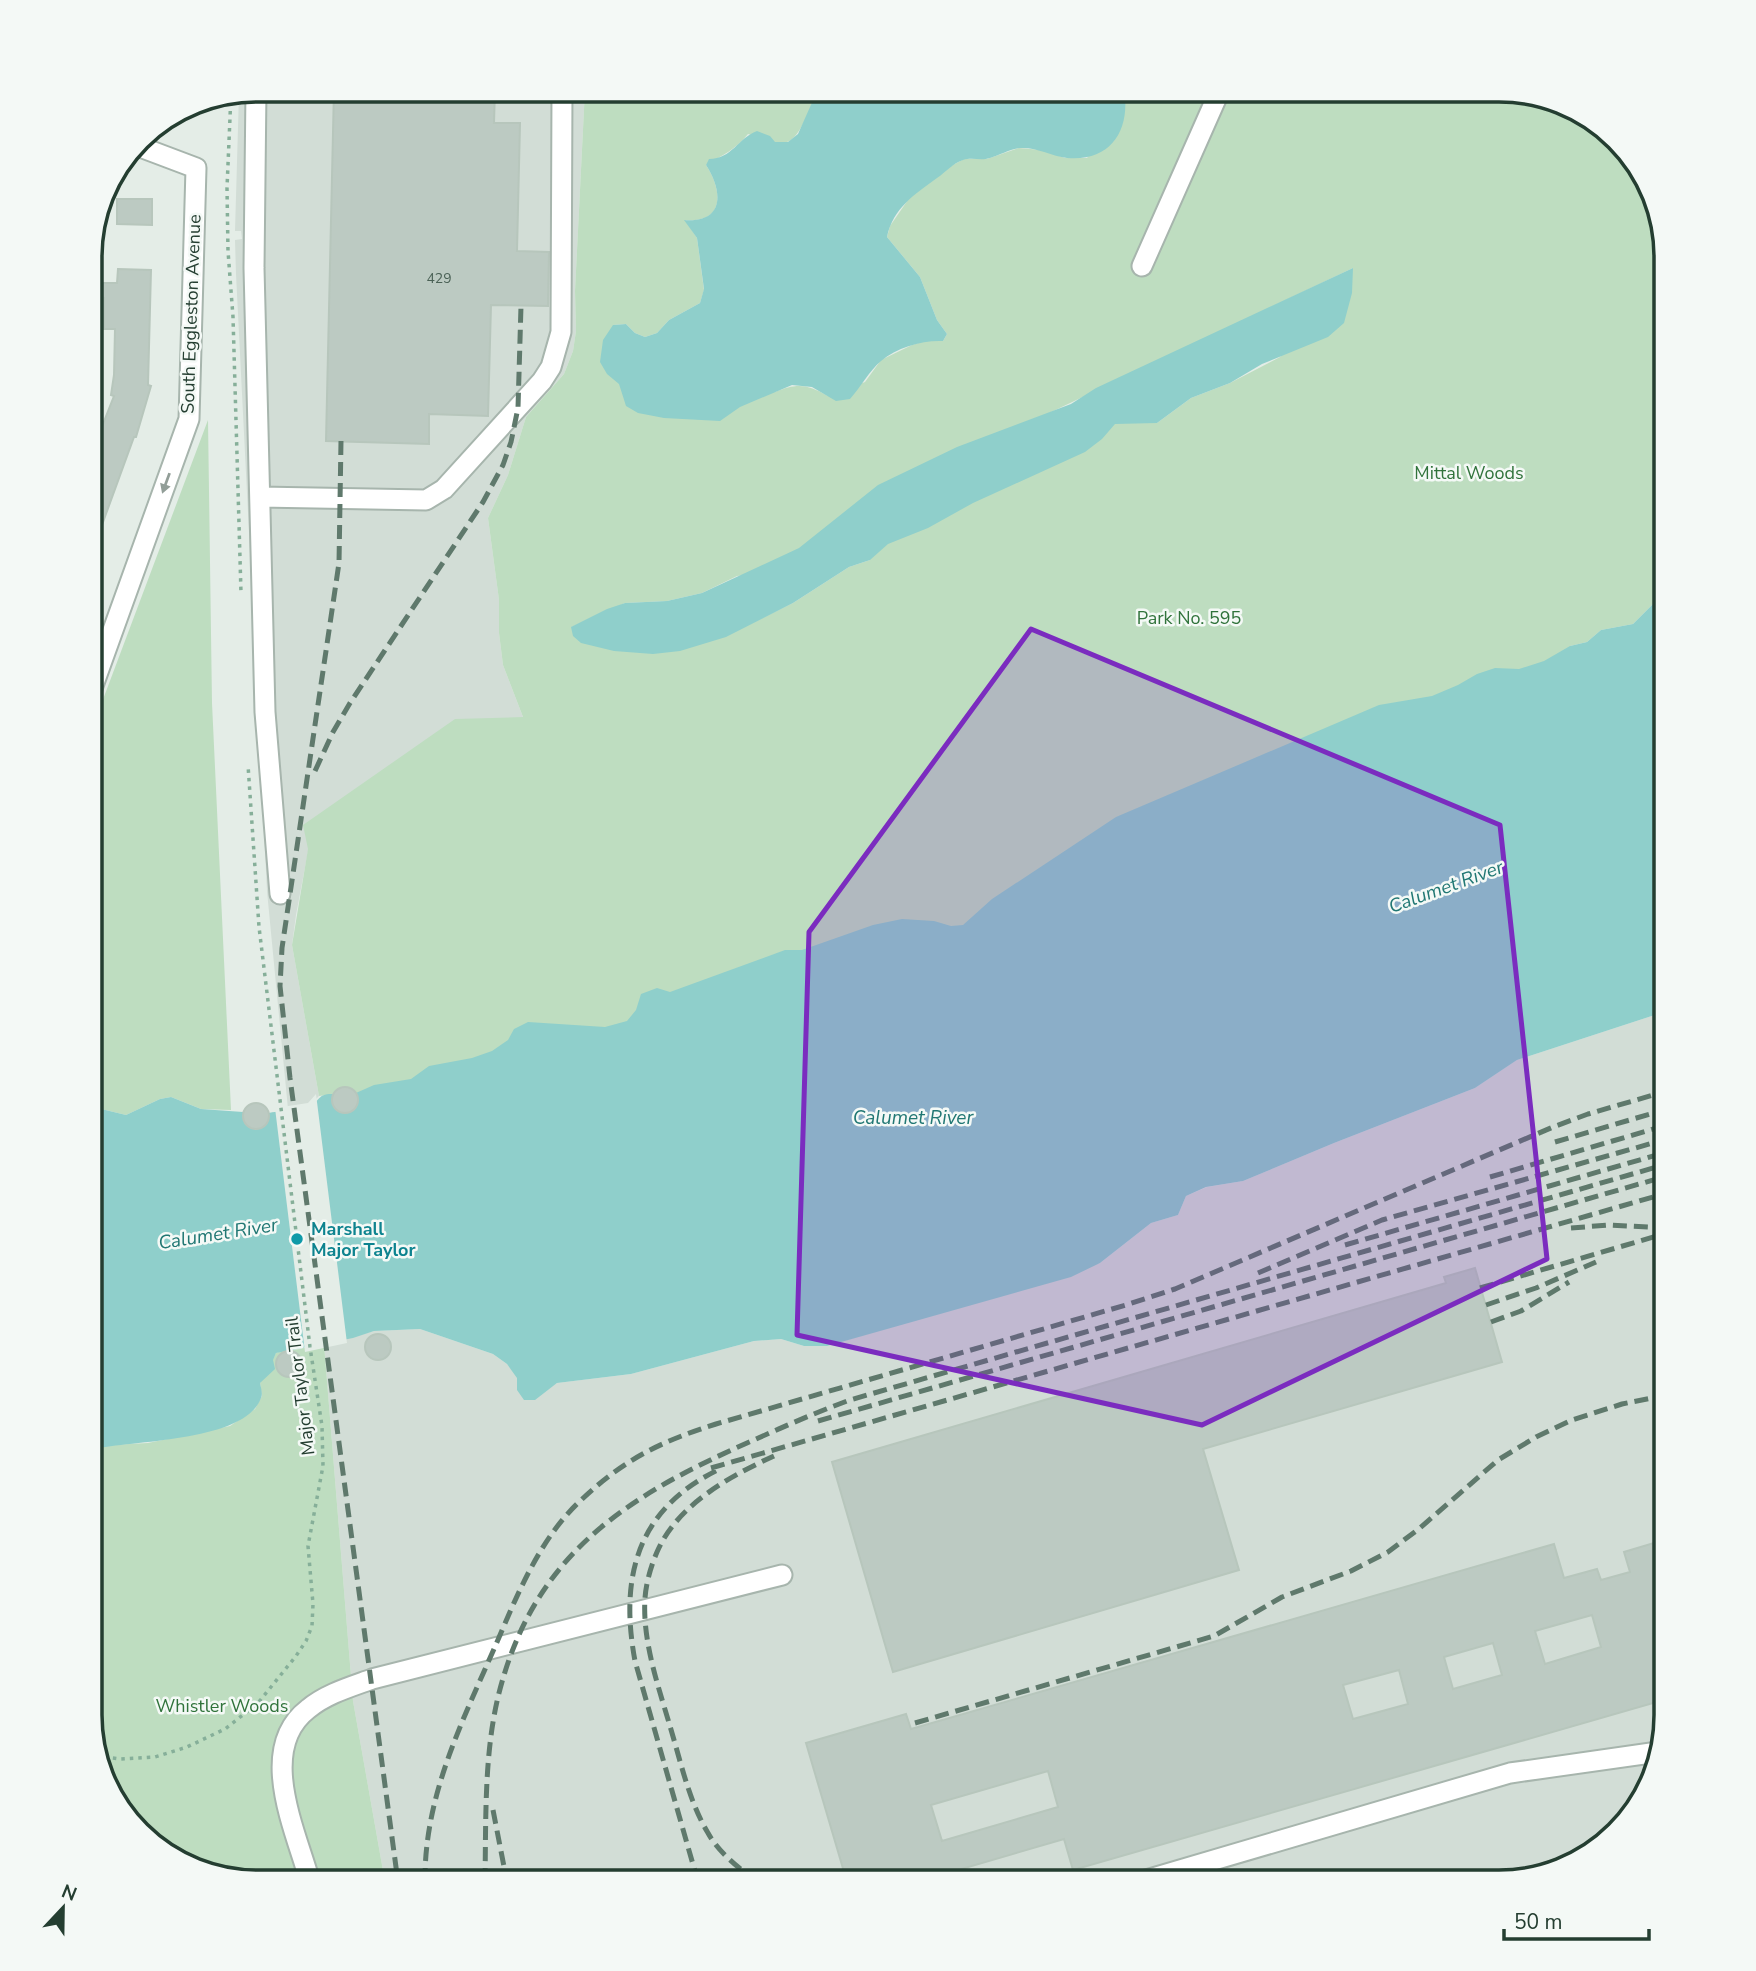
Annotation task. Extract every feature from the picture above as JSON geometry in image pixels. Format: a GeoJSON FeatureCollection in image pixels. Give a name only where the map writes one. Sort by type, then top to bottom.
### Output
{"type":"FeatureCollection","features":[{"type":"Feature","properties":{"kind":"street"},"geometry":{"type":"LineString","coordinates":[[256,101],[254,268],[265,712],[280,894]]}},
{"type":"Feature","properties":{"kind":"street"},"geometry":{"type":"LineString","coordinates":[[260,497],[426,500],[444,489],[542,381],[551,367],[561,332],[562,101]]}},
{"type":"Feature","properties":{"kind":"street"},"geometry":{"type":"LineString","coordinates":[[1142,266],[1214,102]]}},
{"type":"Feature","properties":{"kind":"street","name":"South Eggleston Avenue"},"geometry":{"type":"LineString","coordinates":[[102,662],[190,419],[195,168],[145,149]]}},
{"type":"Feature","properties":{"kind":"street"},"geometry":{"type":"LineString","coordinates":[[307,1870],[280,1767],[285,1741],[293,1723],[307,1709],[327,1696],[372,1679],[782,1575]]}},
{"type":"Feature","properties":{"kind":"street"},"geometry":{"type":"LineString","coordinates":[[1180,1870],[1510,1773],[1649,1753]]}},
{"type":"Feature","properties":{"kind":"path","name":"Major Taylor Trail"},"geometry":{"type":"LineString","coordinates":[[108,1758],[155,1757],[187,1747],[225,1729],[258,1703],[301,1649],[312,1626],[308,1546],[323,1466],[322,1426],[272,1040]]}},
{"type":"Feature","properties":{"kind":"highlighted area"},"geometry":{"type":"Polygon","coordinates":[[[1031,629],[1500,825],[1547,1259],[1202,1425],[797,1335],[809,932],[1031,629]]]}},
{"type":"Feature","properties":{"kind":"shaded area"},"geometry":{"type":"Polygon","coordinates":[[[584,101],[573,351],[564,374],[526,417],[508,475],[488,518],[499,600],[503,665],[531,738],[313,825],[292,945],[319,1096],[309,1106],[288,1109],[267,891],[236,274],[235,240],[242,239],[241,231],[235,231],[239,103],[584,101]]]}},
{"type":"Feature","properties":{"kind":"shaded area"},"geometry":{"type":"Polygon","coordinates":[[[1654,1015],[1653,1734],[1643,1774],[1638,1783],[1616,1817],[1594,1837],[1577,1849],[1549,1861],[1529,1867],[1499,1870],[383,1870],[353,1701],[324,1344],[374,1331],[420,1329],[493,1354],[507,1364],[518,1378],[517,1390],[547,1390],[557,1383],[631,1374],[754,1341],[781,1339],[804,1346],[827,1346],[1100,1263],[1151,1223],[1178,1215],[1186,1196],[1207,1187],[1243,1181],[1475,1088],[1517,1060],[1654,1015]]]}},
{"type":"Feature","properties":{"kind":"green space","name":"Mittal Woods"},"geometry":{"type":"Polygon","coordinates":[[[584,101],[813,101],[797,134],[787,142],[748,134],[734,148],[706,165],[716,185],[717,203],[714,211],[698,220],[685,220],[697,238],[704,290],[700,303],[669,320],[657,333],[645,337],[635,333],[626,324],[613,325],[775,392],[802,386],[828,396],[865,382],[881,360],[912,345],[928,340],[943,341],[947,334],[937,320],[920,277],[887,237],[890,226],[912,194],[964,159],[987,159],[1019,148],[1042,150],[1065,158],[1087,158],[1126,102],[1509,102],[1539,107],[1577,122],[1616,154],[1634,179],[1649,217],[1654,257],[1654,603],[1633,624],[1601,630],[1587,642],[1570,646],[1576,667],[933,943],[357,1094],[344,1088],[334,1094],[319,1096],[292,945],[308,849],[303,825],[455,719],[523,717],[503,665],[499,600],[488,518],[508,475],[526,417],[564,374],[573,351],[576,331],[575,291],[584,101]],[[1353,268],[1047,414],[1157,423],[1191,398],[1230,383],[1280,357],[1353,268]],[[870,560],[737,576],[702,593],[667,601],[625,603],[572,627],[726,636],[793,603],[849,567],[870,560]]]}},
{"type":"Feature","properties":{"kind":"green space"},"geometry":{"type":"Polygon","coordinates":[[[208,420],[212,703],[231,1110],[201,1109],[171,1097],[160,1099],[126,1115],[101,1109],[102,703],[208,420]]]}},
{"type":"Feature","properties":{"kind":"green space","name":"Whistler Woods"},"geometry":{"type":"Polygon","coordinates":[[[324,1344],[353,1701],[383,1870],[257,1870],[227,1867],[188,1853],[154,1831],[134,1809],[118,1783],[104,1744],[101,1714],[101,1447],[148,1443],[230,1426],[255,1409],[262,1396],[260,1383],[276,1353],[324,1344]]]}},
{"type":"Feature","properties":{"kind":"water"},"geometry":{"type":"Polygon","coordinates":[[[812,101],[1125,102],[1121,130],[1106,149],[1095,155],[1067,158],[1020,148],[987,159],[963,160],[906,203],[894,218],[887,237],[920,277],[937,320],[947,334],[943,341],[910,345],[887,356],[873,369],[850,399],[836,401],[812,387],[792,385],[740,407],[720,421],[664,418],[638,413],[626,406],[619,384],[607,374],[600,362],[603,340],[613,325],[626,324],[635,333],[645,337],[657,333],[669,320],[700,303],[704,289],[697,238],[684,220],[697,220],[707,216],[717,203],[716,185],[706,165],[709,159],[724,156],[757,131],[770,136],[775,142],[788,142],[798,134],[812,101]]]}},
{"type":"Feature","properties":{"kind":"water"},"geometry":{"type":"Polygon","coordinates":[[[1353,268],[1352,293],[1344,323],[1328,337],[1262,364],[1230,383],[1191,398],[1157,423],[1115,424],[1085,452],[973,503],[928,528],[888,544],[870,560],[849,567],[793,603],[726,637],[680,651],[653,654],[614,651],[581,643],[573,636],[571,627],[607,609],[625,603],[667,601],[702,593],[799,548],[878,485],[957,447],[1071,404],[1096,388],[1353,268]]]}},
{"type":"Feature","properties":{"kind":"water","name":"Calumet River"},"geometry":{"type":"Polygon","coordinates":[[[1654,603],[1654,1015],[1517,1060],[1475,1088],[1243,1181],[1206,1187],[1186,1196],[1178,1215],[1151,1223],[1100,1263],[1071,1277],[827,1346],[804,1346],[781,1339],[754,1341],[631,1374],[557,1383],[535,1400],[524,1400],[517,1390],[517,1378],[507,1364],[493,1354],[420,1329],[374,1331],[353,1338],[276,1353],[273,1360],[275,1369],[260,1383],[261,1398],[251,1413],[233,1424],[184,1437],[101,1448],[101,1109],[126,1115],[160,1099],[171,1097],[201,1109],[243,1112],[245,1124],[256,1130],[267,1124],[268,1113],[305,1108],[322,1096],[334,1094],[332,1103],[336,1110],[348,1113],[358,1103],[356,1093],[374,1085],[411,1079],[429,1066],[472,1058],[492,1051],[508,1040],[514,1029],[528,1022],[605,1027],[627,1021],[636,1010],[641,994],[657,988],[670,992],[785,950],[802,950],[873,925],[902,919],[934,921],[951,926],[963,925],[992,899],[1116,817],[1379,705],[1432,696],[1495,668],[1519,669],[1544,661],[1570,646],[1587,642],[1601,630],[1633,624],[1654,603]]]}},
{"type":"Feature","properties":{"kind":"pier"},"geometry":{"type":"Polygon","coordinates":[[[316,1094],[347,1343],[305,1352],[275,1108],[308,1103],[316,1094]]]}},
{"type":"Feature","properties":{"kind":"building"},"geometry":{"type":"Polygon","coordinates":[[[334,101],[495,101],[494,123],[520,123],[517,251],[549,252],[548,306],[491,305],[488,416],[429,414],[429,444],[326,441],[334,101]]]}},
{"type":"Feature","properties":{"kind":"building"},"geometry":{"type":"Polygon","coordinates":[[[117,199],[152,199],[152,225],[117,224],[117,199]]]}},
{"type":"Feature","properties":{"kind":"building"},"geometry":{"type":"Polygon","coordinates":[[[118,269],[151,270],[148,385],[151,386],[136,437],[102,525],[102,427],[114,396],[111,395],[115,329],[104,329],[102,283],[117,283],[118,269]]]}},
{"type":"Feature","properties":{"kind":"building"},"geometry":{"type":"Polygon","coordinates":[[[345,1087],[354,1091],[358,1100],[354,1109],[345,1113],[336,1109],[332,1100],[336,1091],[345,1087]]]}},
{"type":"Feature","properties":{"kind":"building"},"geometry":{"type":"Polygon","coordinates":[[[256,1103],[265,1107],[269,1116],[265,1125],[256,1129],[247,1125],[243,1116],[247,1107],[256,1103]]]}},
{"type":"Feature","properties":{"kind":"building"},"geometry":{"type":"Polygon","coordinates":[[[1475,1268],[1502,1362],[1203,1449],[1239,1570],[893,1672],[832,1462],[1446,1283],[1444,1277],[1475,1268]]]}},
{"type":"Feature","properties":{"kind":"building"},"geometry":{"type":"Polygon","coordinates":[[[378,1334],[387,1338],[391,1347],[387,1356],[378,1360],[369,1356],[365,1347],[369,1338],[378,1334]]]}},
{"type":"Feature","properties":{"kind":"building"},"geometry":{"type":"Polygon","coordinates":[[[289,1351],[298,1355],[302,1364],[298,1373],[289,1377],[280,1373],[276,1364],[280,1355],[289,1351]]]}},
{"type":"Feature","properties":{"kind":"building"},"geometry":{"type":"Polygon","coordinates":[[[1654,1543],[1654,1703],[1073,1870],[1064,1839],[958,1870],[843,1870],[806,1743],[906,1714],[911,1729],[1554,1544],[1564,1578],[1597,1569],[1601,1580],[1630,1572],[1624,1552],[1654,1543]],[[1592,1615],[1535,1631],[1545,1664],[1601,1647],[1592,1615]],[[1493,1643],[1444,1657],[1453,1689],[1502,1675],[1493,1643]],[[1399,1670],[1343,1685],[1353,1719],[1408,1704],[1399,1670]],[[1048,1771],[931,1805],[942,1841],[1058,1807],[1048,1771]]]}},
{"type":"Feature","properties":{"kind":"railway"},"geometry":{"type":"LineString","coordinates":[[315,771],[350,703],[483,502],[503,465],[518,408],[521,306]]}},
{"type":"Feature","properties":{"kind":"railway"},"geometry":{"type":"LineString","coordinates":[[341,441],[339,563],[282,948],[280,986],[396,1870]]}},
{"type":"Feature","properties":{"kind":"railway"},"geometry":{"type":"LineString","coordinates":[[425,1870],[431,1821],[447,1762],[469,1705],[529,1571],[564,1517],[595,1487],[627,1464],[659,1446],[716,1424],[1175,1289],[1553,1127],[1654,1095]]}},
{"type":"Feature","properties":{"kind":"railway"},"geometry":{"type":"LineString","coordinates":[[1555,1142],[1654,1113]]}},
{"type":"Feature","properties":{"kind":"railway"},"geometry":{"type":"LineString","coordinates":[[1490,1177],[1654,1129]]}},
{"type":"Feature","properties":{"kind":"railway"},"geometry":{"type":"LineString","coordinates":[[1258,1273],[1382,1220],[1654,1143]]}},
{"type":"Feature","properties":{"kind":"railway"},"geometry":{"type":"LineString","coordinates":[[1345,1245],[1654,1156]]}},
{"type":"Feature","properties":{"kind":"railway"},"geometry":{"type":"LineString","coordinates":[[485,1870],[490,1742],[498,1697],[513,1648],[534,1606],[559,1570],[589,1538],[661,1486],[747,1443],[850,1400],[1654,1168]]}},
{"type":"Feature","properties":{"kind":"railway"},"geometry":{"type":"LineString","coordinates":[[818,1421],[1654,1180]]}},
{"type":"Feature","properties":{"kind":"railway"},"geometry":{"type":"LineString","coordinates":[[711,1468],[1654,1197]]}},
{"type":"Feature","properties":{"kind":"railway"},"geometry":{"type":"LineString","coordinates":[[1571,1228],[1609,1225],[1654,1227]]}},
{"type":"Feature","properties":{"kind":"railway"},"geometry":{"type":"LineString","coordinates":[[1480,1288],[1654,1237]]}},
{"type":"Feature","properties":{"kind":"railway"},"geometry":{"type":"LineString","coordinates":[[1486,1305],[1536,1288],[1596,1262]]}},
{"type":"Feature","properties":{"kind":"railway"},"geometry":{"type":"LineString","coordinates":[[1491,1322],[1521,1311],[1569,1282]]}},
{"type":"Feature","properties":{"kind":"railway"},"geometry":{"type":"LineString","coordinates":[[915,1723],[1214,1636],[1282,1597],[1351,1571],[1388,1552],[1420,1528],[1498,1460],[1536,1437],[1572,1420],[1622,1404],[1654,1398]]}},
{"type":"Feature","properties":{"kind":"railway"},"geometry":{"type":"LineString","coordinates":[[742,1870],[718,1847],[696,1810],[653,1667],[646,1632],[645,1598],[657,1552],[678,1520],[706,1494],[774,1456]]}},
{"type":"Feature","properties":{"kind":"railway"},"geometry":{"type":"LineString","coordinates":[[695,1870],[635,1661],[630,1600],[633,1572],[641,1547],[653,1524],[671,1503],[693,1484],[722,1468]]}},
{"type":"Feature","properties":{"kind":"railway"},"geometry":{"type":"LineString","coordinates":[[493,1810],[505,1870]]}},
{"type":"Feature","properties":{"kind":"place","name":"Marshall Major Taylor"},"geometry":{"type":"Point","coordinates":[297,1239]}},
{"type":"Feature","properties":{"kind":"park label","name":"Park No. 595"},"geometry":{"type":"Point","coordinates":[1189,618]}}]}
